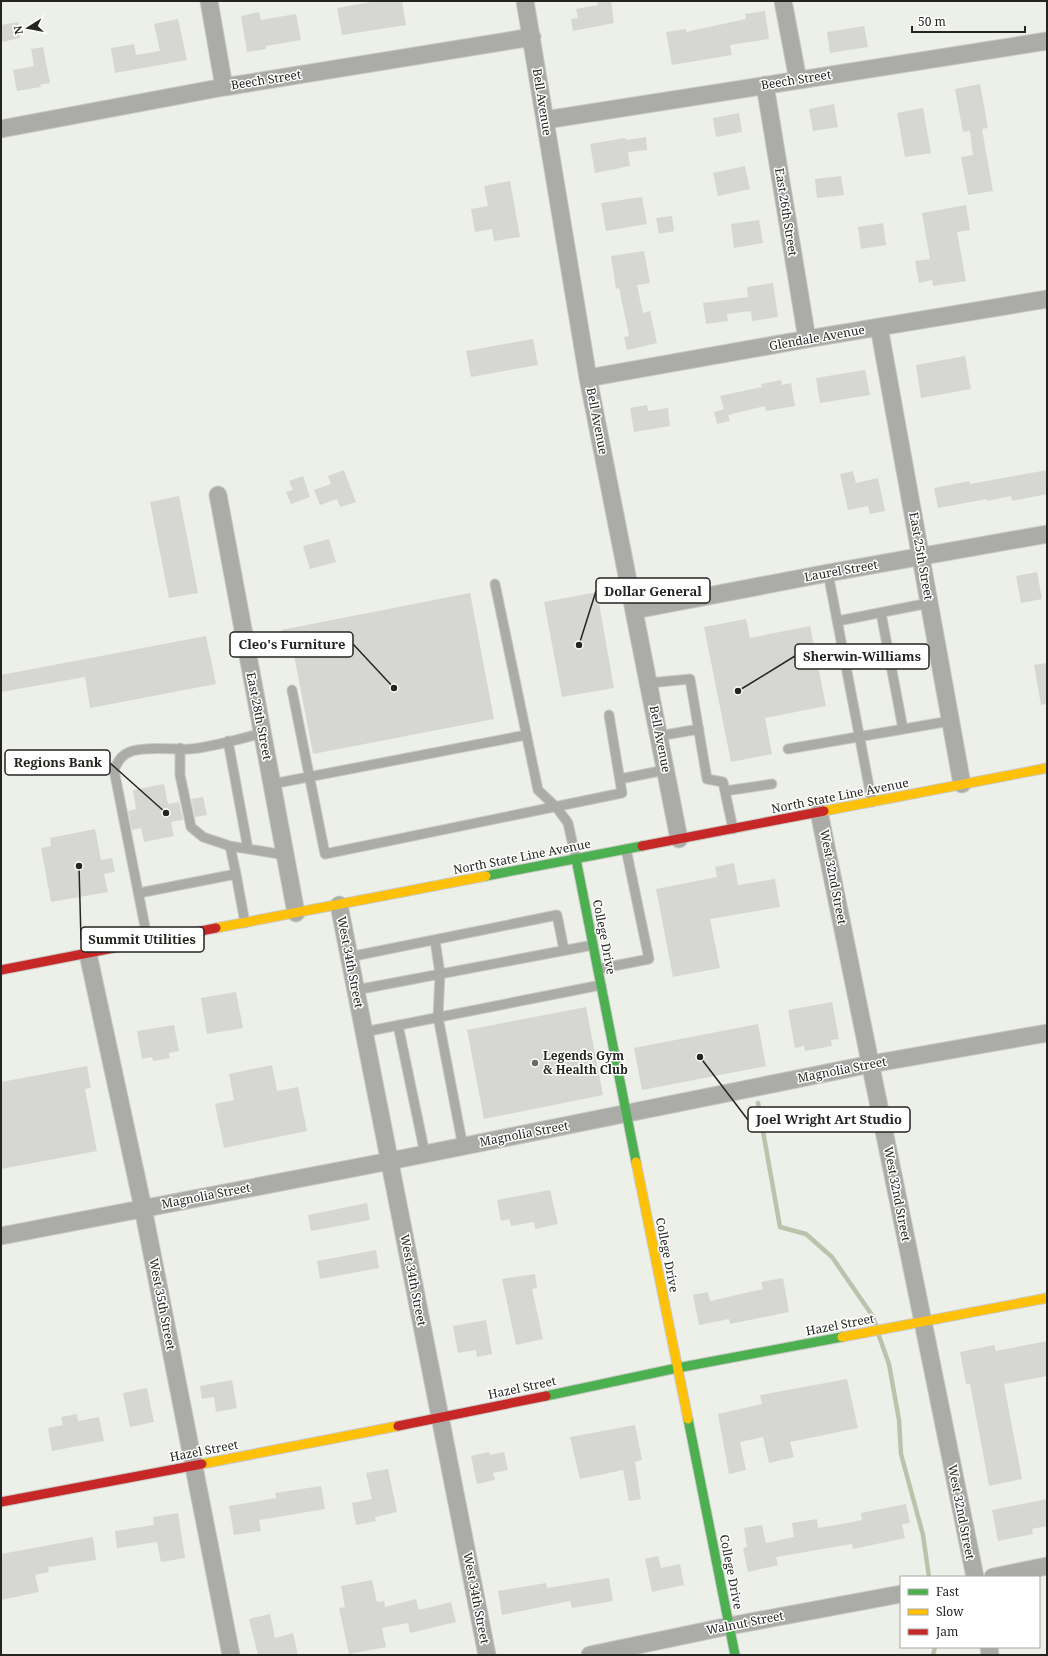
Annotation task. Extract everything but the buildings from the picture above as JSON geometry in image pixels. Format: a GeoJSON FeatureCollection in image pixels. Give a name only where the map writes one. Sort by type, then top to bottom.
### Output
{"type":"FeatureCollection","features":[{"type":"Feature","properties":{"kind":"street"},"geometry":{"type":"LineString","coordinates":[[209,1],[224,87]]}},
{"type":"Feature","properties":{"kind":"street","name":"Bell Avenue"},"geometry":{"type":"LineString","coordinates":[[525,1],[588,378],[679,839]]}},
{"type":"Feature","properties":{"kind":"street"},"geometry":{"type":"LineString","coordinates":[[784,1],[798,80]]}},
{"type":"Feature","properties":{"kind":"street","name":"Beech Street"},"geometry":{"type":"LineString","coordinates":[[1,129],[224,87],[532,37]]}},
{"type":"Feature","properties":{"kind":"street","name":"Beech Street"},"geometry":{"type":"LineString","coordinates":[[545,120],[1047,41]]}},
{"type":"Feature","properties":{"kind":"street","name":"East 26th Street"},"geometry":{"type":"LineString","coordinates":[[765,85],[808,339]]}},
{"type":"Feature","properties":{"kind":"street","name":"Glendale Avenue"},"geometry":{"type":"LineString","coordinates":[[588,378],[1047,299]]}},
{"type":"Feature","properties":{"kind":"street","name":"East 25th Street"},"geometry":{"type":"LineString","coordinates":[[880,327],[962,784]]}},
{"type":"Feature","properties":{"kind":"street","name":"East 28th Street"},"geometry":{"type":"LineString","coordinates":[[218,495],[296,913]]}},
{"type":"Feature","properties":{"kind":"street","name":"Laurel Street"},"geometry":{"type":"LineString","coordinates":[[635,610],[828,573],[1047,534]]}},
{"type":"Feature","properties":{"kind":"street","name":"North State Line Avenue"},"geometry":{"type":"LineString","coordinates":[[1,970],[1047,768]]}},
{"type":"Feature","properties":{"kind":"street","name":"West 32nd Street"},"geometry":{"type":"LineString","coordinates":[[820,812],[975,1576]]}},
{"type":"Feature","properties":{"kind":"street","name":"College Drive"},"geometry":{"type":"LineString","coordinates":[[576,859],[735,1655]]}},
{"type":"Feature","properties":{"kind":"street","name":"West 34th Street"},"geometry":{"type":"LineString","coordinates":[[339,905],[487,1655]]}},
{"type":"Feature","properties":{"kind":"street","name":"West 35th Street"},"geometry":{"type":"LineString","coordinates":[[88,954],[143,1208],[231,1655]]}},
{"type":"Feature","properties":{"kind":"street","name":"Magnolia Street"},"geometry":{"type":"LineString","coordinates":[[1,1236],[390,1162],[871,1064],[1047,1033]]}},
{"type":"Feature","properties":{"kind":"street","name":"Hazel Street"},"geometry":{"type":"LineString","coordinates":[[1,1502],[440,1418],[677,1368],[1047,1298]]}},
{"type":"Feature","properties":{"kind":"street"},"geometry":{"type":"LineString","coordinates":[[998,1576],[1047,1566]]}},
{"type":"Feature","properties":{"kind":"street","name":"Walnut Street"},"geometry":{"type":"LineString","coordinates":[[590,1655],[729,1626],[900,1594]]}},
{"type":"Feature","properties":{"kind":"lane"},"geometry":{"type":"LineString","coordinates":[[828,573],[858,737],[872,802]]}},
{"type":"Feature","properties":{"kind":"lane"},"geometry":{"type":"LineString","coordinates":[[495,584],[538,790],[557,808],[568,823],[576,859]]}},
{"type":"Feature","properties":{"kind":"lane"},"geometry":{"type":"LineString","coordinates":[[838,621],[929,603]]}},
{"type":"Feature","properties":{"kind":"lane"},"geometry":{"type":"LineString","coordinates":[[880,613],[903,729]]}},
{"type":"Feature","properties":{"kind":"lane"},"geometry":{"type":"LineString","coordinates":[[649,683],[690,679],[707,779],[723,782],[733,829]]}},
{"type":"Feature","properties":{"kind":"lane"},"geometry":{"type":"LineString","coordinates":[[292,690],[325,854],[557,808],[622,793],[609,715]]}},
{"type":"Feature","properties":{"kind":"lane"},"geometry":{"type":"LineString","coordinates":[[788,749],[950,721]]}},
{"type":"Feature","properties":{"kind":"lane"},"geometry":{"type":"LineString","coordinates":[[659,736],[698,729]]}},
{"type":"Feature","properties":{"kind":"lane"},"geometry":{"type":"LineString","coordinates":[[148,942],[114,770],[121,757],[131,751],[180,748],[190,749],[263,733]]}},
{"type":"Feature","properties":{"kind":"lane"},"geometry":{"type":"LineString","coordinates":[[272,784],[526,734]]}},
{"type":"Feature","properties":{"kind":"lane"},"geometry":{"type":"LineString","coordinates":[[228,741],[248,849]]}},
{"type":"Feature","properties":{"kind":"lane"},"geometry":{"type":"LineString","coordinates":[[180,748],[180,774],[191,827],[203,838],[230,846],[285,855]]}},
{"type":"Feature","properties":{"kind":"lane"},"geometry":{"type":"LineString","coordinates":[[620,779],[666,770]]}},
{"type":"Feature","properties":{"kind":"lane"},"geometry":{"type":"LineString","coordinates":[[725,791],[772,784]]}},
{"type":"Feature","properties":{"kind":"lane"},"geometry":{"type":"LineString","coordinates":[[230,846],[245,923]]}},
{"type":"Feature","properties":{"kind":"lane"},"geometry":{"type":"LineString","coordinates":[[598,969],[648,959],[626,849]]}},
{"type":"Feature","properties":{"kind":"lane"},"geometry":{"type":"LineString","coordinates":[[139,893],[236,874]]}},
{"type":"Feature","properties":{"kind":"lane"},"geometry":{"type":"LineString","coordinates":[[349,957],[557,915],[564,950]]}},
{"type":"Feature","properties":{"kind":"lane"},"geometry":{"type":"LineString","coordinates":[[435,940],[440,974],[438,1017],[463,1147]]}},
{"type":"Feature","properties":{"kind":"lane"},"geometry":{"type":"LineString","coordinates":[[356,990],[593,945]]}},
{"type":"Feature","properties":{"kind":"lane"},"geometry":{"type":"LineString","coordinates":[[364,1032],[601,985]]}},
{"type":"Feature","properties":{"kind":"lane"},"geometry":{"type":"LineString","coordinates":[[398,1025],[425,1154]]}},
{"type":"Feature","properties":{"kind":"waterway"},"geometry":{"type":"LineString","coordinates":[[758,1103],[780,1227],[806,1234],[832,1257],[872,1315],[876,1325]]}},
{"type":"Feature","properties":{"kind":"waterway"},"geometry":{"type":"LineString","coordinates":[[879,1336],[889,1364],[899,1420],[901,1454],[923,1535],[929,1576]]}},
{"type":"Feature","properties":{"kind":"waterway"},"geometry":{"type":"LineString","coordinates":[[933,1655],[935,1648]]}},
{"type":"Feature","properties":{"kind":"traffic: fast"},"geometry":{"type":"LineString","coordinates":[[486,876],[642,846]]}},
{"type":"Feature","properties":{"kind":"traffic: fast"},"geometry":{"type":"LineString","coordinates":[[576,859],[636,1162]]}},
{"type":"Feature","properties":{"kind":"traffic: fast"},"geometry":{"type":"LineString","coordinates":[[546,1396],[677,1368],[842,1337]]}},
{"type":"Feature","properties":{"kind":"traffic: fast"},"geometry":{"type":"LineString","coordinates":[[688,1419],[735,1655]]}},
{"type":"Feature","properties":{"kind":"traffic: slow"},"geometry":{"type":"LineString","coordinates":[[824,811],[1047,768]]}},
{"type":"Feature","properties":{"kind":"traffic: slow"},"geometry":{"type":"LineString","coordinates":[[216,928],[486,876]]}},
{"type":"Feature","properties":{"kind":"traffic: slow"},"geometry":{"type":"LineString","coordinates":[[636,1162],[688,1419]]}},
{"type":"Feature","properties":{"kind":"traffic: slow"},"geometry":{"type":"LineString","coordinates":[[842,1337],[1047,1298]]}},
{"type":"Feature","properties":{"kind":"traffic: slow"},"geometry":{"type":"LineString","coordinates":[[202,1464],[398,1426]]}},
{"type":"Feature","properties":{"kind":"traffic: jam"},"geometry":{"type":"LineString","coordinates":[[642,846],[824,811]]}},
{"type":"Feature","properties":{"kind":"traffic: jam"},"geometry":{"type":"LineString","coordinates":[[1,970],[216,928]]}},
{"type":"Feature","properties":{"kind":"traffic: jam"},"geometry":{"type":"LineString","coordinates":[[398,1426],[546,1396]]}},
{"type":"Feature","properties":{"kind":"traffic: jam"},"geometry":{"type":"LineString","coordinates":[[1,1502],[202,1464]]}},
{"type":"Feature","properties":{"kind":"place","name":"Dollar General"},"geometry":{"type":"Point","coordinates":[579,645]}},
{"type":"Feature","properties":{"kind":"place","name":"Cleo's Furniture"},"geometry":{"type":"Point","coordinates":[394,688]}},
{"type":"Feature","properties":{"kind":"place","name":"Sherwin-Williams"},"geometry":{"type":"Point","coordinates":[738,691]}},
{"type":"Feature","properties":{"kind":"place","name":"Regions Bank"},"geometry":{"type":"Point","coordinates":[166,813]}},
{"type":"Feature","properties":{"kind":"place","name":"Summit Utilities"},"geometry":{"type":"Point","coordinates":[79,866]}},
{"type":"Feature","properties":{"kind":"place","name":"Joel Wright Art Studio"},"geometry":{"type":"Point","coordinates":[700,1057]}},
{"type":"Feature","properties":{"kind":"place","name":"Legends Gym & Health Club"},"geometry":{"type":"Point","coordinates":[535,1063]}}]}
